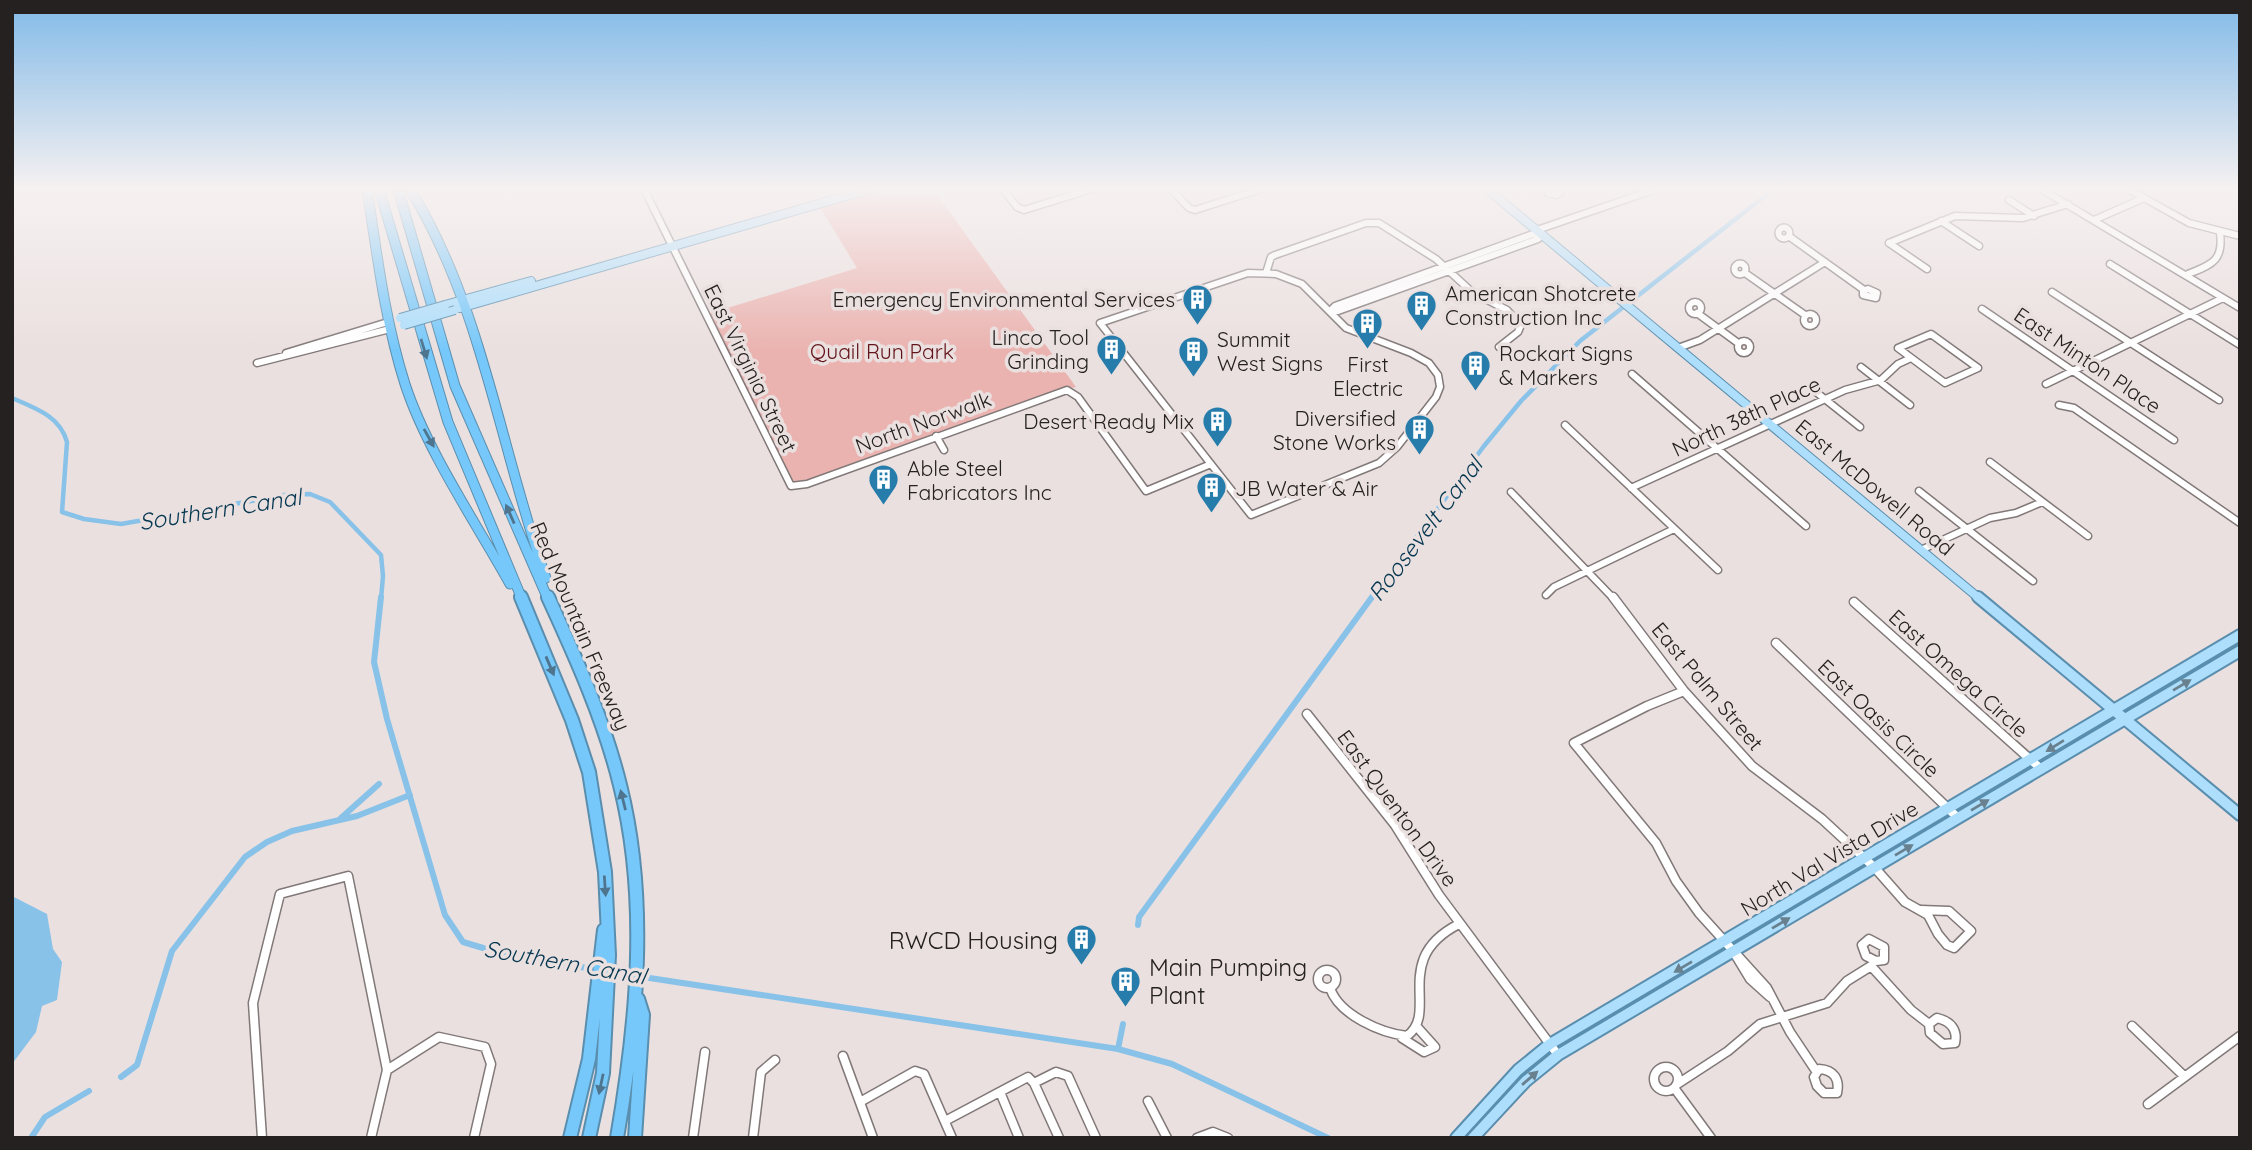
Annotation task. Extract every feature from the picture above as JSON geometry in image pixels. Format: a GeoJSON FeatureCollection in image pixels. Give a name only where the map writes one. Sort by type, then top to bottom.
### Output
{"type":"FeatureCollection","features":[{"type":"Feature","properties":{"kind":"highway"},"geometry":{"type":"LineString","coordinates":[[376,243],[389,325],[402,375],[417,416],[505,577],[524,603]]}},
{"type":"Feature","properties":{"kind":"highway","name":"Red Mountain Freeway"},"geometry":{"type":"LineString","coordinates":[[395,243],[448,422],[572,720],[589,772],[601,843],[607,910],[600,1030]]}},
{"type":"Feature","properties":{"kind":"highway","name":"Red Mountain Freeway"},"geometry":{"type":"LineString","coordinates":[[414,243],[467,417],[607,737],[626,810],[635,877],[638,940],[633,1028],[617,1138]]}},
{"type":"Feature","properties":{"kind":"highway"},"geometry":{"type":"LineString","coordinates":[[439,243],[466,303],[530,533],[578,666]]}},
{"type":"Feature","properties":{"kind":"highway"},"geometry":{"type":"LineString","coordinates":[[635,1138],[643,1015],[636,993]]}},
{"type":"Feature","properties":{"kind":"highway"},"geometry":{"type":"LineString","coordinates":[[570,1138],[600,1030]]}},
{"type":"Feature","properties":{"kind":"highway"},"geometry":{"type":"LineString","coordinates":[[589,1138],[603,1073],[600,1030]]}},
{"type":"Feature","properties":{"kind":"main road"},"geometry":{"type":"LineString","coordinates":[[389,325],[675,243]]}},
{"type":"Feature","properties":{"kind":"main road"},"geometry":{"type":"LineString","coordinates":[[671,244],[676,243]]}},
{"type":"Feature","properties":{"kind":"main road","name":"East McDowell Road"},"geometry":{"type":"LineString","coordinates":[[1552,243],[2240,815]]}},
{"type":"Feature","properties":{"kind":"main road","name":"North Val Vista Drive"},"geometry":{"type":"LineString","coordinates":[[1456,1138],[1501,1088],[1550,1044],[2240,635]]}},
{"type":"Feature","properties":{"kind":"main road","name":"North Val Vista Drive"},"geometry":{"type":"LineString","coordinates":[[1473,1138],[1526,1081],[1558,1055],[2240,651]]}},
{"type":"Feature","properties":{"kind":"main road"},"geometry":{"type":"LineString","coordinates":[[2202,658],[2213,667]]}},
{"type":"Feature","properties":{"kind":"street"},"geometry":{"type":"LineString","coordinates":[[1266,273],[1271,257],[1311,243]]}},
{"type":"Feature","properties":{"kind":"street"},"geometry":{"type":"LineString","coordinates":[[1409,243],[1428,253],[1472,292],[1516,318],[1521,325],[1517,332],[1499,347]]}},
{"type":"Feature","properties":{"kind":"street"},"geometry":{"type":"LineString","coordinates":[[1330,311],[1527,243]]}},
{"type":"Feature","properties":{"kind":"street"},"geometry":{"type":"LineString","coordinates":[[1798,243],[1864,290]]}},
{"type":"Feature","properties":{"kind":"street"},"geometry":{"type":"LineString","coordinates":[[1890,243],[1927,269]]}},
{"type":"Feature","properties":{"kind":"street"},"geometry":{"type":"LineString","coordinates":[[1974,243],[1979,246]]}},
{"type":"Feature","properties":{"kind":"street"},"geometry":{"type":"LineString","coordinates":[[2132,243],[2240,308]]}},
{"type":"Feature","properties":{"kind":"street"},"geometry":{"type":"LineString","coordinates":[[2186,275],[2212,263],[2221,255],[2222,243]]}},
{"type":"Feature","properties":{"kind":"street","name":"East Virginia Street"},"geometry":{"type":"LineString","coordinates":[[671,244],[791,486]]}},
{"type":"Feature","properties":{"kind":"street"},"geometry":{"type":"LineString","coordinates":[[1676,347],[1704,336],[1776,295],[1825,262]]}},
{"type":"Feature","properties":{"kind":"street"},"geometry":{"type":"LineString","coordinates":[[2110,264],[2240,345]]}},
{"type":"Feature","properties":{"kind":"street"},"geometry":{"type":"LineString","coordinates":[[1745,272],[1805,315]]}},
{"type":"Feature","properties":{"kind":"street"},"geometry":{"type":"LineString","coordinates":[[1266,273],[1287,277],[1302,284],[1352,332],[1421,357],[1438,375],[1440,390],[1388,457],[1369,468],[1251,515],[1101,323],[1240,275],[1266,273]]}},
{"type":"Feature","properties":{"kind":"street"},"geometry":{"type":"LineString","coordinates":[[2052,292],[2219,400]]}},
{"type":"Feature","properties":{"kind":"street"},"geometry":{"type":"LineString","coordinates":[[2046,384],[2223,298]]}},
{"type":"Feature","properties":{"kind":"street","name":"East Minton Place"},"geometry":{"type":"LineString","coordinates":[[1982,309],[2174,440]]}},
{"type":"Feature","properties":{"kind":"street"},"geometry":{"type":"LineString","coordinates":[[1697,313],[1738,343]]}},
{"type":"Feature","properties":{"kind":"street"},"geometry":{"type":"LineString","coordinates":[[257,363],[389,325]]}},
{"type":"Feature","properties":{"kind":"street"},"geometry":{"type":"LineString","coordinates":[[1931,334],[1978,368],[1945,383],[1912,358],[1898,348],[1931,334]]}},
{"type":"Feature","properties":{"kind":"street","name":"North 38th Place"},"geometry":{"type":"LineString","coordinates":[[1631,488],[1845,390],[1878,381],[1898,364],[1912,358]]}},
{"type":"Feature","properties":{"kind":"street"},"geometry":{"type":"LineString","coordinates":[[1861,367],[1910,405]]}},
{"type":"Feature","properties":{"kind":"street"},"geometry":{"type":"LineString","coordinates":[[1632,374],[1806,526]]}},
{"type":"Feature","properties":{"kind":"street"},"geometry":{"type":"LineString","coordinates":[[1811,388],[1860,427]]}},
{"type":"Feature","properties":{"kind":"street","name":"North Norwalk"},"geometry":{"type":"LineString","coordinates":[[791,486],[807,484],[1067,390],[1078,397],[1146,491],[1212,464]]}},
{"type":"Feature","properties":{"kind":"street"},"geometry":{"type":"LineString","coordinates":[[2059,405],[2074,408],[2240,523]]}},
{"type":"Feature","properties":{"kind":"street"},"geometry":{"type":"LineString","coordinates":[[1565,425],[1718,570]]}},
{"type":"Feature","properties":{"kind":"street"},"geometry":{"type":"LineString","coordinates":[[936,436],[944,450]]}},
{"type":"Feature","properties":{"kind":"street"},"geometry":{"type":"LineString","coordinates":[[1990,462],[2088,536]]}},
{"type":"Feature","properties":{"kind":"street"},"geometry":{"type":"LineString","coordinates":[[1919,491],[2033,581]]}},
{"type":"Feature","properties":{"kind":"street","name":"East Palm Street"},"geometry":{"type":"LineString","coordinates":[[1511,492],[1624,609],[1684,691],[1752,766],[1822,819],[1863,860],[1875,868],[1905,902],[1913,909],[1921,910]]}},
{"type":"Feature","properties":{"kind":"street"},"geometry":{"type":"LineString","coordinates":[[1922,550],[1990,518],[2029,509],[2042,502]]}},
{"type":"Feature","properties":{"kind":"street"},"geometry":{"type":"LineString","coordinates":[[1546,595],[1554,587],[1674,529]]}},
{"type":"Feature","properties":{"kind":"street","name":"East Omega Circle"},"geometry":{"type":"LineString","coordinates":[[1854,602],[2041,769]]}},
{"type":"Feature","properties":{"kind":"street","name":"East Oasis Circle"},"geometry":{"type":"LineString","coordinates":[[1776,643],[1958,818]]}},
{"type":"Feature","properties":{"kind":"street"},"geometry":{"type":"LineString","coordinates":[[1684,691],[1574,743],[1656,843],[1685,895],[1734,952],[1740,966],[1760,990],[1770,997],[1816,1071]]}},
{"type":"Feature","properties":{"kind":"street","name":"East Quenton Drive"},"geometry":{"type":"LineString","coordinates":[[1307,714],[1404,840],[1460,924],[1558,1055]]}},
{"type":"Feature","properties":{"kind":"street"},"geometry":{"type":"LineString","coordinates":[[262,1138],[253,1003],[280,894],[348,876],[387,1070],[371,1138]]}},
{"type":"Feature","properties":{"kind":"street"},"geometry":{"type":"LineString","coordinates":[[1921,910],[1949,911],[1971,931],[1970,935],[1954,948],[1947,945],[1928,915],[1921,910]]}},
{"type":"Feature","properties":{"kind":"street"},"geometry":{"type":"LineString","coordinates":[[1330,988],[1341,1006],[1424,1052],[1432,1050],[1435,1047],[1433,1042],[1418,1027],[1420,969],[1432,942],[1460,924]]}},
{"type":"Feature","properties":{"kind":"street"},"geometry":{"type":"LineString","coordinates":[[1711,1138],[1677,1086],[1728,1051],[1760,1024],[1827,1003],[1847,981],[1872,963],[1911,1010],[1928,1024]]}},
{"type":"Feature","properties":{"kind":"street"},"geometry":{"type":"LineString","coordinates":[[2133,1026],[2184,1076]]}},
{"type":"Feature","properties":{"kind":"street"},"geometry":{"type":"LineString","coordinates":[[1402,1038],[1418,1027]]}},
{"type":"Feature","properties":{"kind":"street"},"geometry":{"type":"LineString","coordinates":[[2148,1104],[2240,1035]]}},
{"type":"Feature","properties":{"kind":"street"},"geometry":{"type":"LineString","coordinates":[[387,1070],[439,1037],[485,1047],[491,1064],[474,1138]]}},
{"type":"Feature","properties":{"kind":"street"},"geometry":{"type":"LineString","coordinates":[[692,1138],[705,1052]]}},
{"type":"Feature","properties":{"kind":"street"},"geometry":{"type":"LineString","coordinates":[[843,1056],[873,1138]]}},
{"type":"Feature","properties":{"kind":"street"},"geometry":{"type":"LineString","coordinates":[[753,1138],[761,1072],[775,1060]]}},
{"type":"Feature","properties":{"kind":"street"},"geometry":{"type":"LineString","coordinates":[[860,1102],[915,1071],[924,1074],[952,1138]]}},
{"type":"Feature","properties":{"kind":"street"},"geometry":{"type":"LineString","coordinates":[[1034,1083],[1056,1072],[1068,1076],[1096,1138]]}},
{"type":"Feature","properties":{"kind":"street"},"geometry":{"type":"LineString","coordinates":[[945,1121],[1028,1077],[1034,1083],[1059,1138]]}},
{"type":"Feature","properties":{"kind":"street"},"geometry":{"type":"LineString","coordinates":[[999,1093],[1019,1138]]}},
{"type":"Feature","properties":{"kind":"street"},"geometry":{"type":"LineString","coordinates":[[1148,1101],[1167,1138]]}},
{"type":"Feature","properties":{"kind":"street"},"geometry":{"type":"LineString","coordinates":[[1197,1138],[1209,1131],[1224,1133],[1228,1138]]}},
{"type":"Feature","properties":{"kind":"green space","name":"Quail Run Park"},"geometry":{"type":"Polygon","coordinates":[[[842,243],[972,243],[1076,387],[807,484],[791,486],[705,315],[857,268],[842,243]]]}},
{"type":"Feature","properties":{"kind":"water"},"geometry":{"type":"Polygon","coordinates":[[[12,896],[47,914],[53,949],[62,962],[57,1000],[42,1006],[36,1032],[12,1064],[12,896]]]}},
{"type":"Feature","properties":{"kind":"waterway","name":"Roosevelt Canal"},"geometry":{"type":"LineString","coordinates":[[1371,599],[1484,446],[1521,401],[1580,341],[1706,243]]}},
{"type":"Feature","properties":{"kind":"waterway","name":"Southern Canal"},"geometry":{"type":"LineString","coordinates":[[12,398],[46,414],[64,433],[67,442],[62,512],[84,519],[121,524],[285,495],[310,494],[330,502],[381,555],[381,599]]}},
{"type":"Feature","properties":{"kind":"waterway","name":"Southern Canal"},"geometry":{"type":"LineString","coordinates":[[381,597],[374,662],[387,719],[410,795]]}},
{"type":"Feature","properties":{"kind":"waterway","name":"Roosevelt Canal"},"geometry":{"type":"LineString","coordinates":[[1138,925],[1139,917],[1372,597]]}},
{"type":"Feature","properties":{"kind":"waterway"},"geometry":{"type":"LineString","coordinates":[[341,818],[379,784]]}},
{"type":"Feature","properties":{"kind":"waterway"},"geometry":{"type":"LineString","coordinates":[[121,1077],[137,1065],[172,951],[245,857],[267,842],[292,831],[357,816],[410,795]]}},
{"type":"Feature","properties":{"kind":"waterway","name":"Southern Canal"},"geometry":{"type":"LineString","coordinates":[[410,795],[445,915],[463,942],[510,956],[600,970]]}},
{"type":"Feature","properties":{"kind":"waterway","name":"Southern Canal"},"geometry":{"type":"LineString","coordinates":[[610,972],[1118,1049]]}},
{"type":"Feature","properties":{"kind":"waterway","name":"Roosevelt Canal"},"geometry":{"type":"LineString","coordinates":[[1118,1049],[1123,1024]]}},
{"type":"Feature","properties":{"kind":"waterway","name":"Southern Canal"},"geometry":{"type":"LineString","coordinates":[[1118,1049],[1172,1064],[1328,1138]]}},
{"type":"Feature","properties":{"kind":"waterway"},"geometry":{"type":"LineString","coordinates":[[31,1138],[45,1117],[89,1091]]}},
{"type":"Feature","properties":{"kind":"place","name":"Emergency Environmental Services"},"geometry":{"type":"Point","coordinates":[1198,326]}},
{"type":"Feature","properties":{"kind":"place","name":"American Shotcrete Construction Inc"},"geometry":{"type":"Point","coordinates":[1422,332]}},
{"type":"Feature","properties":{"kind":"place","name":"First Electric"},"geometry":{"type":"Point","coordinates":[1368,351]}},
{"type":"Feature","properties":{"kind":"place","name":"Linco Tool Grinding"},"geometry":{"type":"Point","coordinates":[1112,376]}},
{"type":"Feature","properties":{"kind":"place","name":"Summit West Signs"},"geometry":{"type":"Point","coordinates":[1194,378]}},
{"type":"Feature","properties":{"kind":"place","name":"Rockart Signs & Markers"},"geometry":{"type":"Point","coordinates":[1476,392]}},
{"type":"Feature","properties":{"kind":"place","name":"Desert Ready Mix"},"geometry":{"type":"Point","coordinates":[1217,448]}},
{"type":"Feature","properties":{"kind":"place","name":"Diversified Stone Works"},"geometry":{"type":"Point","coordinates":[1419,457]}},
{"type":"Feature","properties":{"kind":"place","name":"Able Steel Fabricators Inc"},"geometry":{"type":"Point","coordinates":[884,507]}},
{"type":"Feature","properties":{"kind":"place","name":"JB Water & Air"},"geometry":{"type":"Point","coordinates":[1212,515]}},
{"type":"Feature","properties":{"kind":"place","name":"RWCD Housing"},"geometry":{"type":"Point","coordinates":[1081,967]}},
{"type":"Feature","properties":{"kind":"place","name":"Main Pumping Plant"},"geometry":{"type":"Point","coordinates":[1126,1008]}}]}
